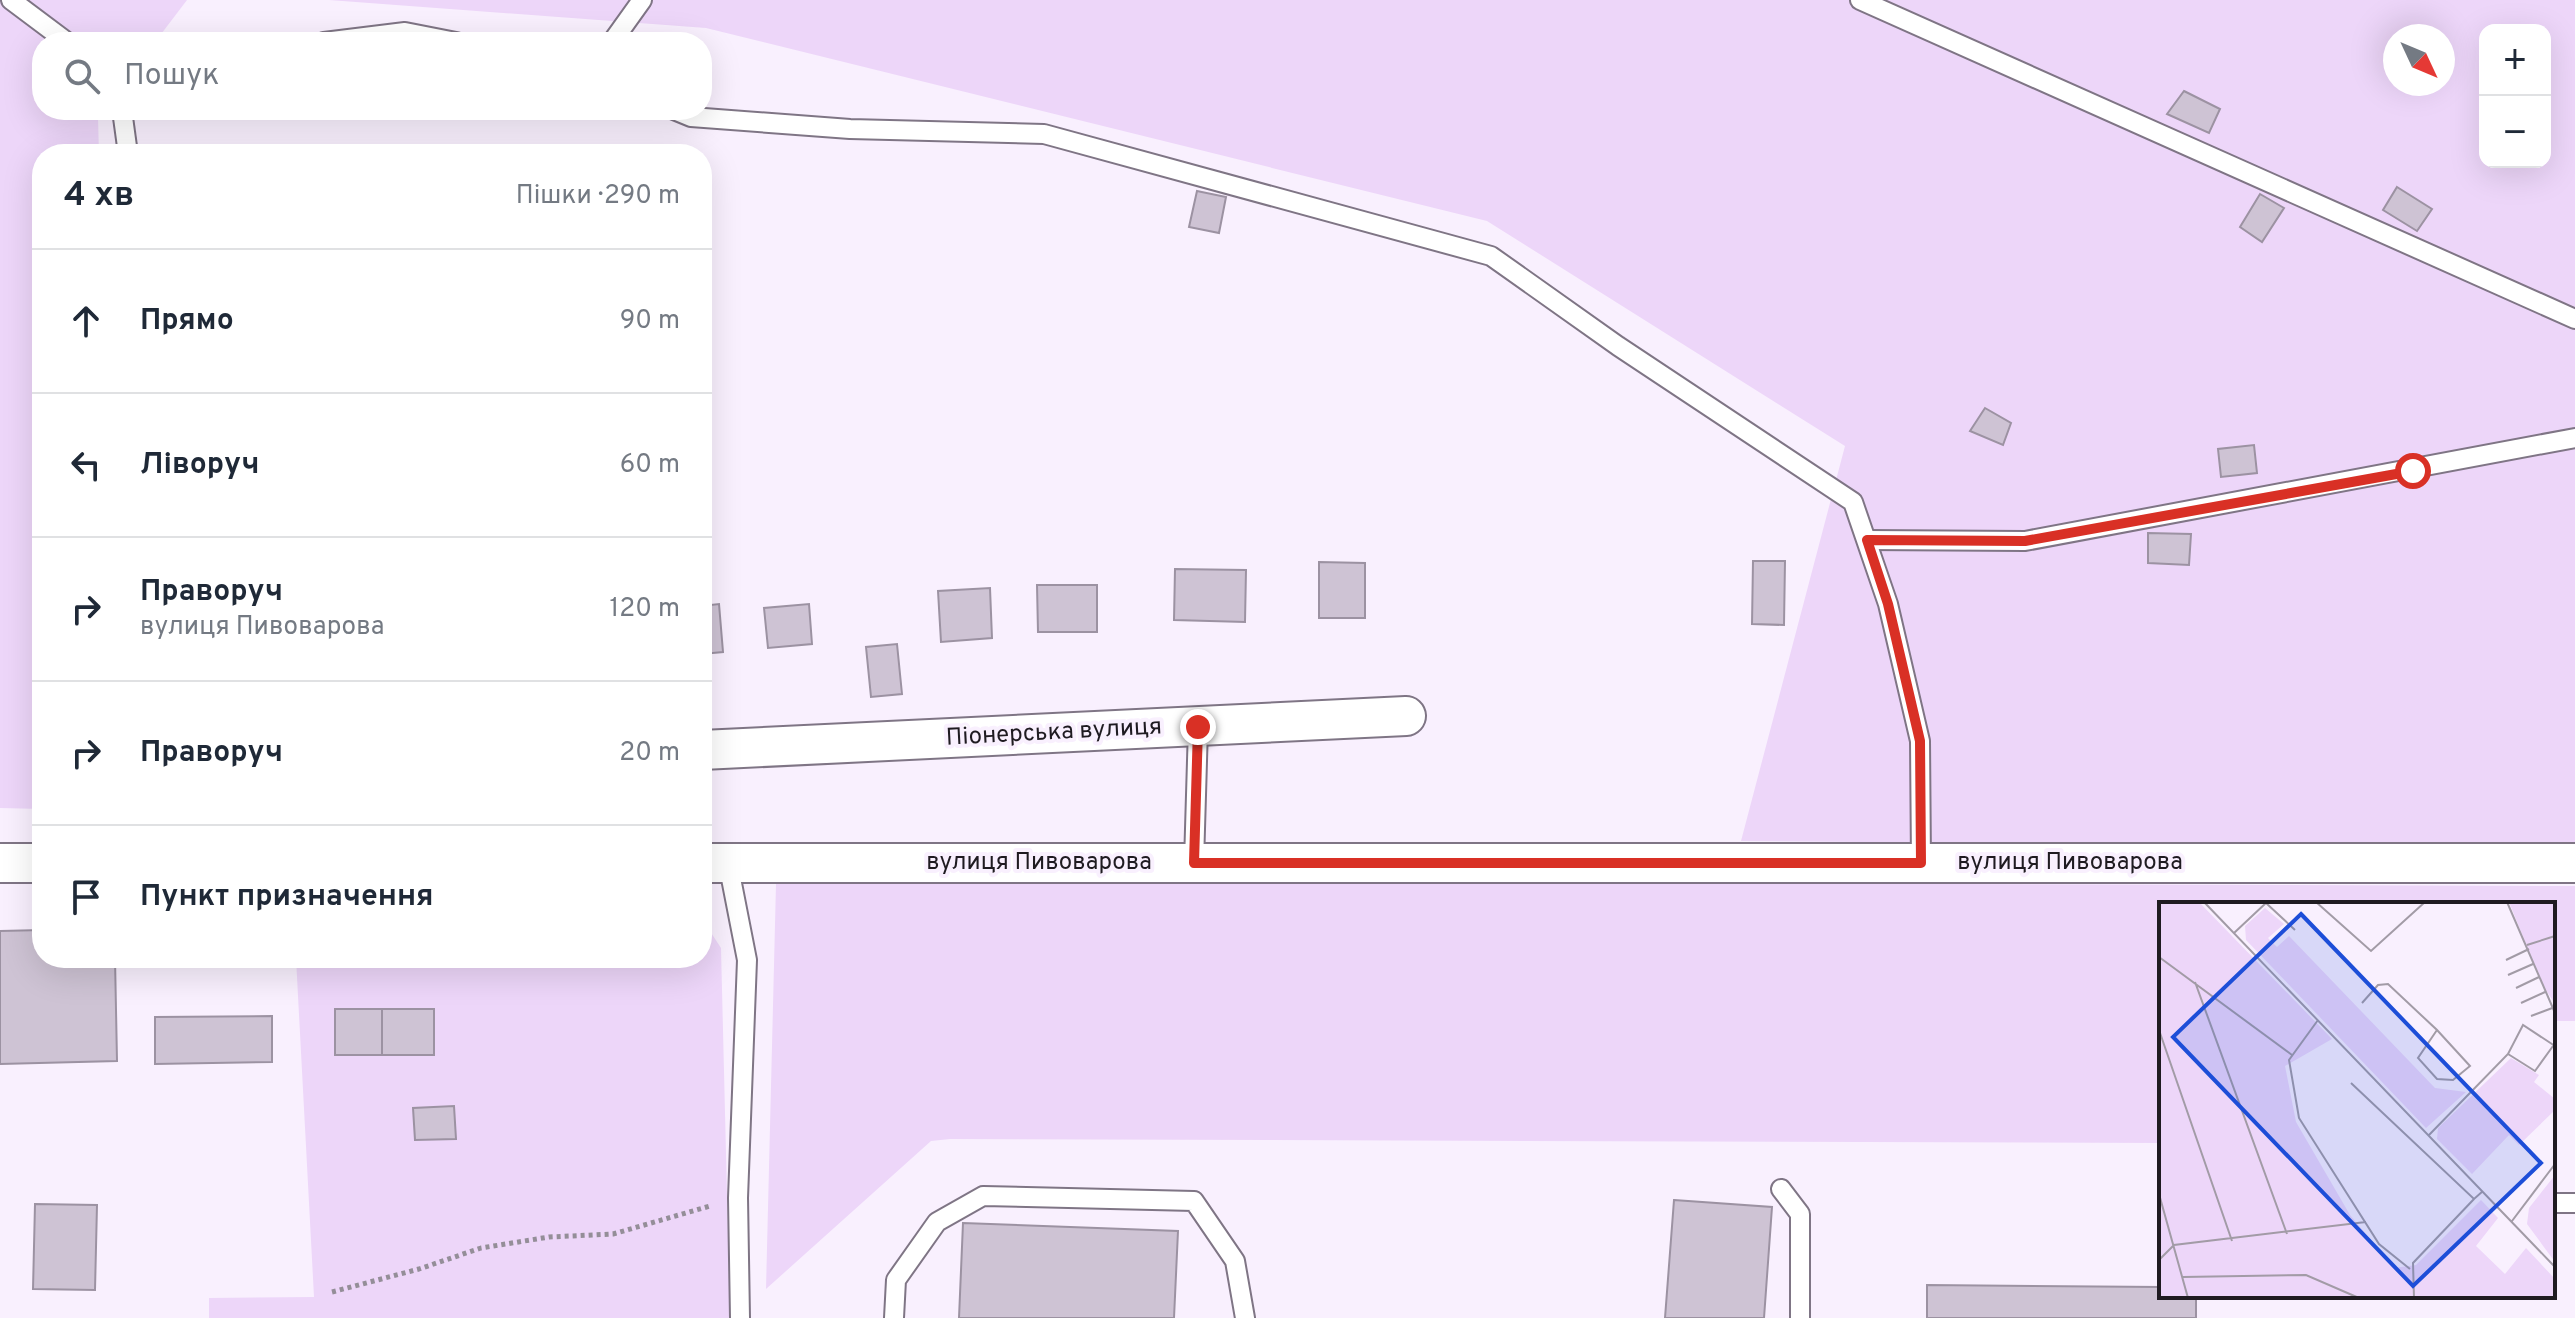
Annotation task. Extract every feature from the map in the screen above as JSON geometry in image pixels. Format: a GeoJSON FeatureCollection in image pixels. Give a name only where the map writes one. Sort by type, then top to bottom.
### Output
{"type":"FeatureCollection","features":[{"type":"Feature","properties":{"kind":"street","name":"Піонерська вулиця"},"geometry":{"type":"LineString","coordinates":[[712,750],[1406,716]]}},
{"type":"Feature","properties":{"kind":"street"},"geometry":{"type":"LineString","coordinates":[[0,863],[32,863]]}},
{"type":"Feature","properties":{"kind":"street","name":"вулиця Пивоварова"},"geometry":{"type":"LineString","coordinates":[[715,863],[2575,863]]}},
{"type":"Feature","properties":{"kind":"lane"},"geometry":{"type":"LineString","coordinates":[[11,0],[54,32]]}},
{"type":"Feature","properties":{"kind":"lane"},"geometry":{"type":"LineString","coordinates":[[619,32],[642,0]]}},
{"type":"Feature","properties":{"kind":"lane"},"geometry":{"type":"LineString","coordinates":[[1860,0],[2575,319]]}},
{"type":"Feature","properties":{"kind":"lane"},"geometry":{"type":"LineString","coordinates":[[712,119],[850,129],[1044,134],[1491,256],[1618,346],[1853,502],[1888,604],[1920,741],[1921,863]]}},
{"type":"Feature","properties":{"kind":"lane"},"geometry":{"type":"LineString","coordinates":[[123,120],[127,144]]}},
{"type":"Feature","properties":{"kind":"lane"},"geometry":{"type":"LineString","coordinates":[[1867,540],[2025,541],[2575,438]]}},
{"type":"Feature","properties":{"kind":"lane"},"geometry":{"type":"LineString","coordinates":[[1194,863],[1198,727]]}},
{"type":"Feature","properties":{"kind":"lane"},"geometry":{"type":"LineString","coordinates":[[715,863],[747,960],[738,1198],[740,1318]]}},
{"type":"Feature","properties":{"kind":"lane"},"geometry":{"type":"LineString","coordinates":[[1781,1189],[1800,1214],[1800,1318]]}},
{"type":"Feature","properties":{"kind":"lane"},"geometry":{"type":"LineString","coordinates":[[894,1318],[896,1280],[937,1222],[983,1196],[1194,1201],[1235,1261],[1245,1318]]}},
{"type":"Feature","properties":{"kind":"path"},"geometry":{"type":"LineString","coordinates":[[332,1292],[419,1269],[481,1248],[549,1237],[613,1234],[738,1198]]}},
{"type":"Feature","properties":{"kind":"shaded area"},"geometry":{"type":"Polygon","coordinates":[[[0,0],[187,0],[163,32],[32,32],[32,120],[98,120],[99,144],[32,144],[32,809],[0,808],[0,0]]]}},
{"type":"Feature","properties":{"kind":"shaded area"},"geometry":{"type":"Polygon","coordinates":[[[329,0],[2575,0],[2575,848],[1741,841],[1845,446],[1487,221],[706,28],[329,0]]]}},
{"type":"Feature","properties":{"kind":"shaded area"},"geometry":{"type":"Polygon","coordinates":[[[1014,881],[2575,886],[2575,1021],[2555,1021],[2555,902],[2159,902],[2159,1143],[950,1139],[931,1141],[766,1289],[776,884],[1014,881]]]}},
{"type":"Feature","properties":{"kind":"shaded area"},"geometry":{"type":"Polygon","coordinates":[[[712,934],[721,948],[730,1318],[209,1318],[209,1298],[314,1297],[297,968],[712,968],[712,934]]]}},
{"type":"Feature","properties":{"kind":"building"},"geometry":{"type":"Polygon","coordinates":[[[2184,91],[2220,109],[2209,133],[2167,114],[2184,91]]]}},
{"type":"Feature","properties":{"kind":"building"},"geometry":{"type":"Polygon","coordinates":[[[2397,187],[2432,209],[2417,231],[2383,210],[2397,187]]]}},
{"type":"Feature","properties":{"kind":"building"},"geometry":{"type":"Polygon","coordinates":[[[1197,191],[1226,197],[1219,233],[1189,227],[1197,191]]]}},
{"type":"Feature","properties":{"kind":"building"},"geometry":{"type":"Polygon","coordinates":[[[2260,194],[2284,208],[2262,242],[2240,227],[2260,194]]]}},
{"type":"Feature","properties":{"kind":"building"},"geometry":{"type":"Polygon","coordinates":[[[1985,408],[2011,423],[2003,445],[1970,431],[1985,408]]]}},
{"type":"Feature","properties":{"kind":"building"},"geometry":{"type":"Polygon","coordinates":[[[2254,445],[2257,473],[2221,477],[2218,449],[2254,445]]]}},
{"type":"Feature","properties":{"kind":"building"},"geometry":{"type":"Polygon","coordinates":[[[2148,533],[2191,534],[2189,565],[2148,563],[2148,533]]]}},
{"type":"Feature","properties":{"kind":"building"},"geometry":{"type":"Polygon","coordinates":[[[1753,561],[1785,561],[1784,625],[1752,624],[1753,561]]]}},
{"type":"Feature","properties":{"kind":"building"},"geometry":{"type":"Polygon","coordinates":[[[1319,562],[1365,563],[1365,618],[1319,618],[1319,562]]]}},
{"type":"Feature","properties":{"kind":"building"},"geometry":{"type":"Polygon","coordinates":[[[1175,569],[1246,570],[1245,622],[1174,620],[1175,569]]]}},
{"type":"Feature","properties":{"kind":"building"},"geometry":{"type":"Polygon","coordinates":[[[1037,585],[1097,585],[1097,632],[1038,632],[1037,585]]]}},
{"type":"Feature","properties":{"kind":"building"},"geometry":{"type":"Polygon","coordinates":[[[990,588],[992,638],[941,642],[938,591],[990,588]]]}},
{"type":"Feature","properties":{"kind":"building"},"geometry":{"type":"Polygon","coordinates":[[[719,604],[723,652],[712,653],[712,605],[719,604]]]}},
{"type":"Feature","properties":{"kind":"building"},"geometry":{"type":"Polygon","coordinates":[[[809,604],[812,644],[768,648],[764,608],[809,604]]]}},
{"type":"Feature","properties":{"kind":"building"},"geometry":{"type":"Polygon","coordinates":[[[897,644],[902,694],[871,697],[866,647],[897,644]]]}},
{"type":"Feature","properties":{"kind":"building"},"geometry":{"type":"Polygon","coordinates":[[[32,930],[32,968],[115,968],[117,1061],[0,1064],[0,931],[32,930]]]}},
{"type":"Feature","properties":{"kind":"building"},"geometry":{"type":"Polygon","coordinates":[[[335,1009],[382,1009],[382,1055],[335,1055],[335,1009]]]}},
{"type":"Feature","properties":{"kind":"building"},"geometry":{"type":"Polygon","coordinates":[[[382,1009],[434,1009],[434,1055],[382,1055],[382,1009]]]}},
{"type":"Feature","properties":{"kind":"building"},"geometry":{"type":"Polygon","coordinates":[[[272,1016],[272,1062],[155,1064],[155,1017],[272,1016]]]}},
{"type":"Feature","properties":{"kind":"building"},"geometry":{"type":"Polygon","coordinates":[[[454,1106],[456,1139],[415,1140],[413,1108],[454,1106]]]}},
{"type":"Feature","properties":{"kind":"building"},"geometry":{"type":"Polygon","coordinates":[[[1674,1200],[1772,1207],[1764,1318],[1665,1318],[1674,1200]]]}},
{"type":"Feature","properties":{"kind":"building"},"geometry":{"type":"Polygon","coordinates":[[[35,1204],[97,1205],[95,1290],[33,1289],[35,1204]]]}},
{"type":"Feature","properties":{"kind":"building"},"geometry":{"type":"Polygon","coordinates":[[[963,1223],[1178,1231],[1174,1318],[959,1318],[963,1223]]]}},
{"type":"Feature","properties":{"kind":"building"},"geometry":{"type":"Polygon","coordinates":[[[1927,1285],[2159,1287],[2159,1298],[2196,1298],[2196,1318],[1927,1318],[1927,1285]]]}},
{"type":"Feature","properties":{"kind":"route"},"geometry":{"type":"LineString","coordinates":[[1198,727],[1194,863],[1921,863],[1920,741],[1888,604],[1867,540],[2025,541],[2413,471]]}}]}
